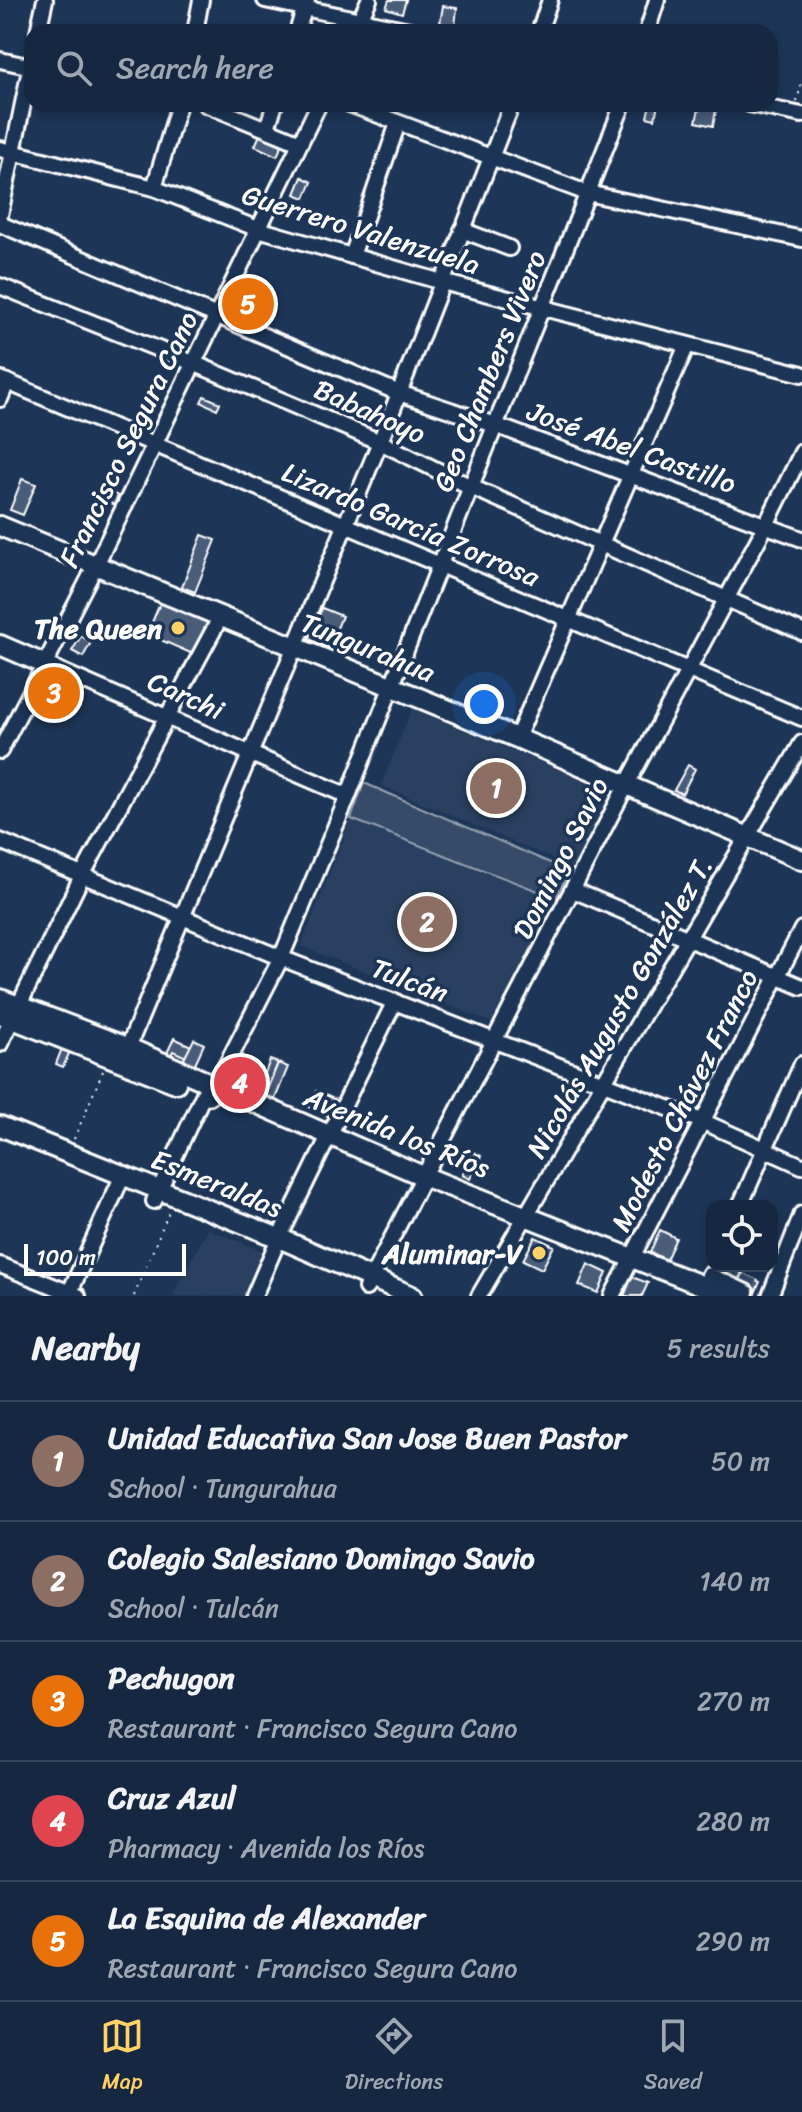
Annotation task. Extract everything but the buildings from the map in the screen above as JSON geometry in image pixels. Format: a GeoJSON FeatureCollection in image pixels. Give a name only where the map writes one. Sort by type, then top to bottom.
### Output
{"type":"FeatureCollection","features":[{"type":"Feature","properties":{"kind":"main road","name":"Tungurahua"},"geometry":{"type":"LineString","coordinates":[[0,526],[517,738],[802,860]]}},
{"type":"Feature","properties":{"kind":"main road","name":"Carchi"},"geometry":{"type":"LineString","coordinates":[[0,645],[44,664]]}},
{"type":"Feature","properties":{"kind":"main road","name":"Avenida los Ríos"},"geometry":{"type":"LineString","coordinates":[[0,999],[10,1013],[209,1091],[421,1180],[630,1261],[748,1290]]}},
{"type":"Feature","properties":{"kind":"main road","name":"Esmeraldas"},"geometry":{"type":"LineString","coordinates":[[0,1126],[68,1153],[161,1200],[276,1243],[368,1283],[412,1296]]}},
{"type":"Feature","properties":{"kind":"main road","name":"Esmeraldas"},"geometry":{"type":"LineString","coordinates":[[0,1139],[120,1181]]}},
{"type":"Feature","properties":{"kind":"main road","name":"Esmeraldas"},"geometry":{"type":"LineString","coordinates":[[368,1283],[384,1296]]}},
{"type":"Feature","properties":{"kind":"street"},"geometry":{"type":"LineString","coordinates":[[40,24],[45,0]]}},
{"type":"Feature","properties":{"kind":"street"},"geometry":{"type":"LineString","coordinates":[[196,24],[201,0]]}},
{"type":"Feature","properties":{"kind":"street"},"geometry":{"type":"LineString","coordinates":[[265,0],[306,4],[352,24]]}},
{"type":"Feature","properties":{"kind":"street"},"geometry":{"type":"LineString","coordinates":[[358,24],[369,0]]}},
{"type":"Feature","properties":{"kind":"street"},"geometry":{"type":"LineString","coordinates":[[542,24],[550,0]]}},
{"type":"Feature","properties":{"kind":"street"},"geometry":{"type":"LineString","coordinates":[[650,24],[657,0]]}},
{"type":"Feature","properties":{"kind":"street"},"geometry":{"type":"LineString","coordinates":[[300,24],[306,4]]}},
{"type":"Feature","properties":{"kind":"street"},"geometry":{"type":"LineString","coordinates":[[0,60],[24,63]]}},
{"type":"Feature","properties":{"kind":"street"},"geometry":{"type":"LineString","coordinates":[[0,215],[7,150],[24,92]]}},
{"type":"Feature","properties":{"kind":"street"},"geometry":{"type":"LineString","coordinates":[[778,110],[798,114]]}},
{"type":"Feature","properties":{"kind":"street"},"geometry":{"type":"LineString","coordinates":[[154,188],[177,112]]}},
{"type":"Feature","properties":{"kind":"street"},"geometry":{"type":"LineString","coordinates":[[226,112],[300,143]]}},
{"type":"Feature","properties":{"kind":"street"},"geometry":{"type":"LineString","coordinates":[[267,128],[272,112]]}},
{"type":"Feature","properties":{"kind":"street","name":"Francisco Segura Cano"},"geometry":{"type":"LineString","coordinates":[[0,751],[96,565],[315,112]]}},
{"type":"Feature","properties":{"kind":"street"},"geometry":{"type":"LineString","coordinates":[[370,112],[587,193],[802,239]]}},
{"type":"Feature","properties":{"kind":"street"},"geometry":{"type":"LineString","coordinates":[[120,1055],[182,917],[380,442],[509,112]]}},
{"type":"Feature","properties":{"kind":"street","name":"Geo Chambers Vivero"},"geometry":{"type":"LineString","coordinates":[[161,1200],[209,1091],[281,958],[620,112]]}},
{"type":"Feature","properties":{"kind":"street"},"geometry":{"type":"LineString","coordinates":[[352,256],[398,123]]}},
{"type":"Feature","properties":{"kind":"street","name":"Guerrero Valenzuela"},"geometry":{"type":"LineString","coordinates":[[7,150],[154,188],[258,229],[442,282],[802,374]]}},
{"type":"Feature","properties":{"kind":"street","name":"José Abel Castillo"},"geometry":{"type":"LineString","coordinates":[[0,224],[399,393],[631,474],[802,539]]}},
{"type":"Feature","properties":{"kind":"street"},"geometry":{"type":"LineString","coordinates":[[462,230],[509,248]]}},
{"type":"Feature","properties":{"kind":"street","name":"Babahoyo"},"geometry":{"type":"LineString","coordinates":[[0,286],[380,442],[471,487],[802,632]]}},
{"type":"Feature","properties":{"kind":"street"},"geometry":{"type":"LineString","coordinates":[[517,738],[687,345]]}},
{"type":"Feature","properties":{"kind":"street"},"geometry":{"type":"LineString","coordinates":[[0,399],[3,380]]}},
{"type":"Feature","properties":{"kind":"street","name":"Lizardo García Zorrosa"},"geometry":{"type":"LineString","coordinates":[[3,380],[802,718]]}},
{"type":"Feature","properties":{"kind":"street","name":"Domingo Savio"},"geometry":{"type":"LineString","coordinates":[[368,1283],[802,452]]}},
{"type":"Feature","properties":{"kind":"street"},"geometry":{"type":"LineString","coordinates":[[0,1044],[10,1013],[220,618]]}},
{"type":"Feature","properties":{"kind":"street","name":"Carchi"},"geometry":{"type":"LineString","coordinates":[[44,664],[348,796]]}},
{"type":"Feature","properties":{"kind":"street","name":"Nicolás Augusto González T."},"geometry":{"type":"LineString","coordinates":[[479,1296],[802,743]]}},
{"type":"Feature","properties":{"kind":"street","name":"Tulcán"},"geometry":{"type":"LineString","coordinates":[[0,841],[281,958],[704,1122],[802,1166]]}},
{"type":"Feature","properties":{"kind":"street"},"geometry":{"type":"LineString","coordinates":[[573,890],[802,987]]}},
{"type":"Feature","properties":{"kind":"street","name":"Modesto Chávez Franco"},"geometry":{"type":"LineString","coordinates":[[612,1296],[802,929]]}},
{"type":"Feature","properties":{"kind":"street"},"geometry":{"type":"LineString","coordinates":[[254,1296],[276,1243],[395,1001]]}},
{"type":"Feature","properties":{"kind":"street"},"geometry":{"type":"LineString","coordinates":[[743,1200],[802,1064]]}},
{"type":"Feature","properties":{"kind":"street"},"geometry":{"type":"LineString","coordinates":[[0,1265],[72,1295],[120,1181]]}},
{"type":"Feature","properties":{"kind":"street"},"geometry":{"type":"LineString","coordinates":[[748,1290],[802,1214]]}},
{"type":"Feature","properties":{"kind":"path"},"geometry":{"type":"LineString","coordinates":[[798,114],[802,80]]}},
{"type":"Feature","properties":{"kind":"path"},"geometry":{"type":"LineString","coordinates":[[68,1153],[120,1055]]}},
{"type":"Feature","properties":{"kind":"path"},"geometry":{"type":"LineString","coordinates":[[134,1296],[161,1200]]}},
{"type":"Feature","properties":{"kind":"shaded area"},"geometry":{"type":"Polygon","coordinates":[[[412,709],[610,791],[572,867],[381,785],[412,709]]]}},
{"type":"Feature","properties":{"kind":"shaded area"},"geometry":{"type":"Polygon","coordinates":[[[364,783],[569,871],[556,898],[351,819],[364,783]]]}},
{"type":"Feature","properties":{"kind":"shaded area"},"geometry":{"type":"Polygon","coordinates":[[[351,819],[556,898],[493,1023],[301,946],[351,819]]]}},
{"type":"Feature","properties":{"kind":"shaded area"},"geometry":{"type":"Polygon","coordinates":[[[208,1229],[265,1252],[248,1296],[172,1296],[208,1229]]]}},
{"type":"Feature","properties":{"kind":"tunnel"},"geometry":{"type":"LineString","coordinates":[[724,1272],[739,1279]]}},
{"type":"Feature","properties":{"kind":"tunnel"},"geometry":{"type":"LineString","coordinates":[[741,1280],[758,1288]]}},
{"type":"Feature","properties":{"kind":"place","name":"La Esquina de Alexander"},"geometry":{"type":"Point","coordinates":[248,304]}},
{"type":"Feature","properties":{"kind":"place","name":"The Queen"},"geometry":{"type":"Point","coordinates":[178,628]}},
{"type":"Feature","properties":{"kind":"place","name":"Pechugon"},"geometry":{"type":"Point","coordinates":[54,693]}},
{"type":"Feature","properties":{"kind":"place","name":"Unidad Educativa San Jose Buen Pastor"},"geometry":{"type":"Point","coordinates":[496,788]}},
{"type":"Feature","properties":{"kind":"place","name":"Colegio Salesiano Domingo Savio"},"geometry":{"type":"Point","coordinates":[427,922]}},
{"type":"Feature","properties":{"kind":"place","name":"Cruz Azul"},"geometry":{"type":"Point","coordinates":[240,1083]}},
{"type":"Feature","properties":{"kind":"place","name":"Aluminar-V"},"geometry":{"type":"Point","coordinates":[539,1253]}}]}
